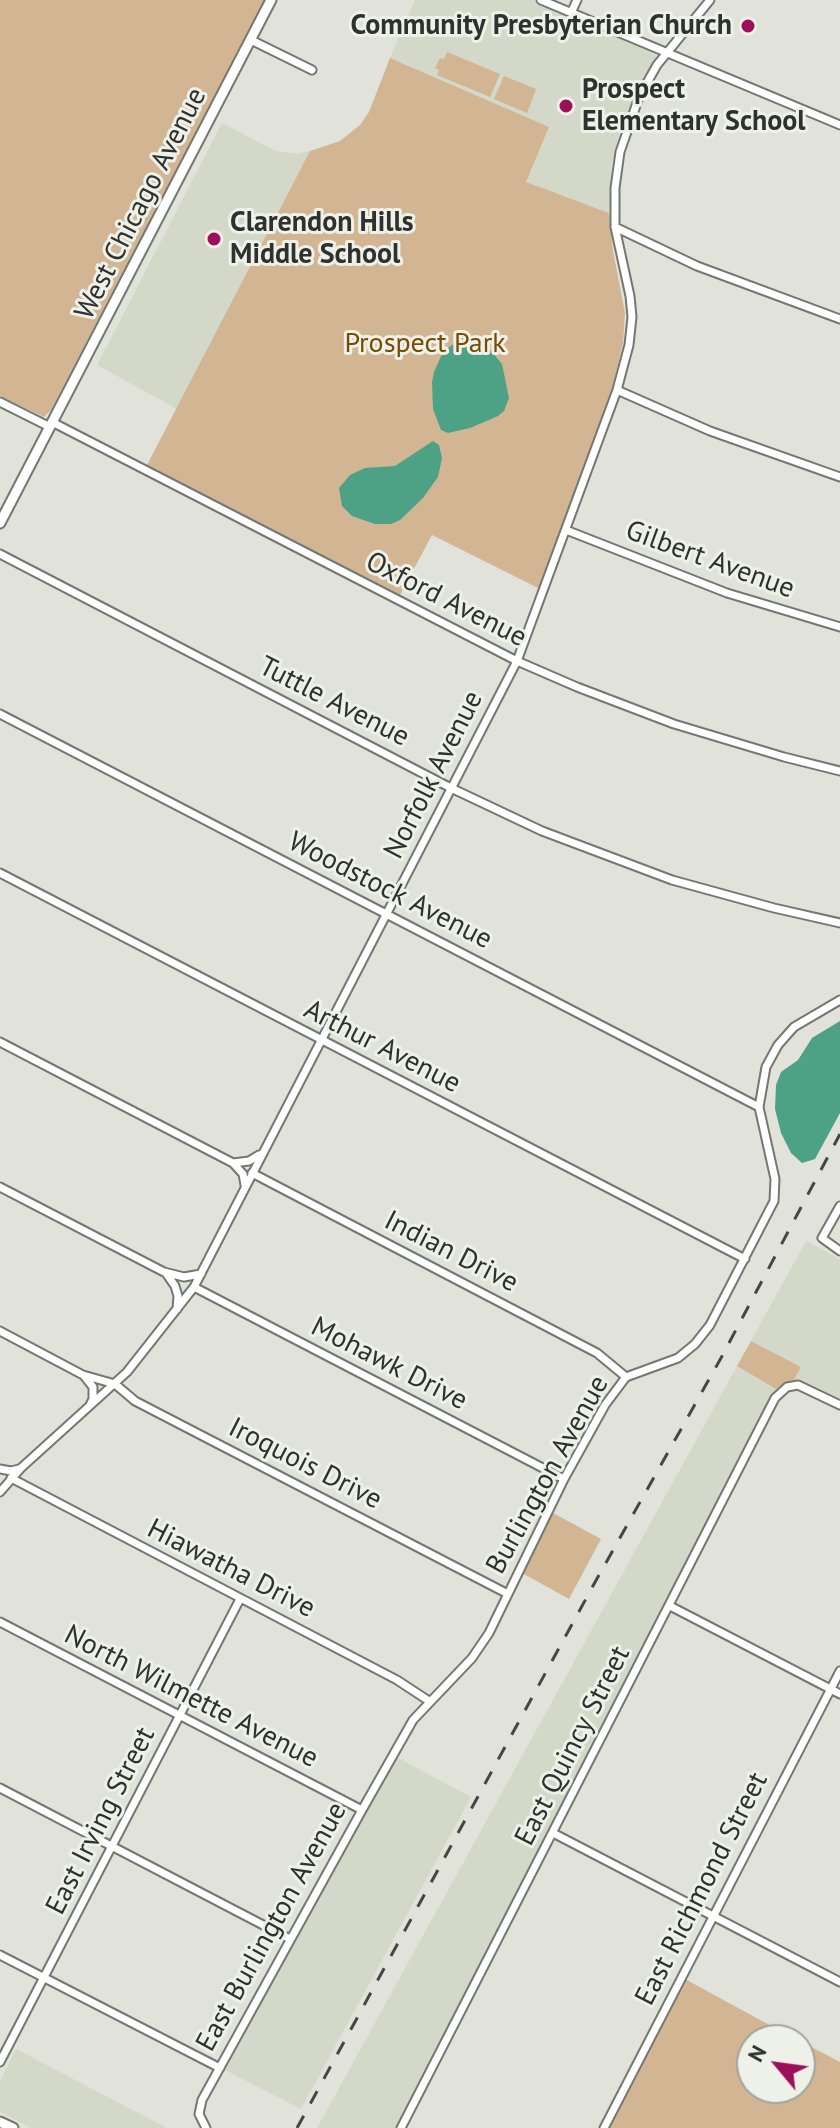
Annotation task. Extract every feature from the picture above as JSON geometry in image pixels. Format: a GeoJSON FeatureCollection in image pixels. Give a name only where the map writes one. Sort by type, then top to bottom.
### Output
{"type":"FeatureCollection","features":[{"type":"Feature","properties":{"kind":"main road","name":"West Chicago Avenue"},"geometry":{"type":"LineString","coordinates":[[0,523],[271,0]]}},
{"type":"Feature","properties":{"kind":"main road"},"geometry":{"type":"LineString","coordinates":[[0,2122],[13,2128]]}},
{"type":"Feature","properties":{"kind":"street"},"geometry":{"type":"LineString","coordinates":[[541,0],[840,125]]}},
{"type":"Feature","properties":{"kind":"street"},"geometry":{"type":"LineString","coordinates":[[571,13],[577,0]]}},
{"type":"Feature","properties":{"kind":"street","name":"Norfolk Avenue"},"geometry":{"type":"LineString","coordinates":[[0,1492],[21,1468],[115,1384],[150,1346],[194,1287],[517,661],[617,390],[629,345],[632,317],[615,227],[615,188],[620,152],[639,97],[665,52],[710,0]]}},
{"type":"Feature","properties":{"kind":"street"},"geometry":{"type":"LineString","coordinates":[[251,40],[312,70]]}},
{"type":"Feature","properties":{"kind":"street"},"geometry":{"type":"LineString","coordinates":[[615,227],[697,266],[840,319]]}},
{"type":"Feature","properties":{"kind":"street"},"geometry":{"type":"LineString","coordinates":[[617,390],[710,431],[840,477]]}},
{"type":"Feature","properties":{"kind":"street","name":"Oxford Avenue"},"geometry":{"type":"LineString","coordinates":[[0,402],[517,661],[590,693],[674,724],[840,771]]}},
{"type":"Feature","properties":{"kind":"street","name":"Gilbert Avenue"},"geometry":{"type":"LineString","coordinates":[[566,530],[716,589],[840,627]]}},
{"type":"Feature","properties":{"kind":"street","name":"Tuttle Avenue"},"geometry":{"type":"LineString","coordinates":[[0,554],[451,788],[542,831],[650,873],[746,901],[840,923]]}},
{"type":"Feature","properties":{"kind":"street","name":"Woodstock Avenue"},"geometry":{"type":"LineString","coordinates":[[0,714],[759,1107]]}},
{"type":"Feature","properties":{"kind":"street","name":"Arthur Avenue"},"geometry":{"type":"LineString","coordinates":[[0,873],[745,1259]]}},
{"type":"Feature","properties":{"kind":"street","name":"Burlington Avenue"},"geometry":{"type":"LineString","coordinates":[[396,1749],[413,1720],[472,1658],[489,1633],[564,1479],[605,1405],[626,1377],[670,1362],[688,1351],[710,1325],[769,1212],[776,1190],[759,1107],[766,1067],[783,1038],[804,1020],[840,1000]]}},
{"type":"Feature","properties":{"kind":"street"},"geometry":{"type":"LineString","coordinates":[[0,1042],[233,1163],[243,1174],[245,1188]]}},
{"type":"Feature","properties":{"kind":"street"},"geometry":{"type":"LineString","coordinates":[[233,1163],[249,1161],[262,1152]]}},
{"type":"Feature","properties":{"kind":"street","name":"Indian Drive"},"geometry":{"type":"LineString","coordinates":[[252,1173],[597,1353],[626,1377]]}},
{"type":"Feature","properties":{"kind":"street"},"geometry":{"type":"LineString","coordinates":[[0,1187],[164,1272],[184,1277],[201,1274]]}},
{"type":"Feature","properties":{"kind":"street"},"geometry":{"type":"LineString","coordinates":[[840,1206],[822,1238],[840,1251]]}},
{"type":"Feature","properties":{"kind":"street"},"geometry":{"type":"LineString","coordinates":[[164,1272],[175,1286],[178,1296],[176,1312]]}},
{"type":"Feature","properties":{"kind":"street","name":"Mohawk Drive"},"geometry":{"type":"LineString","coordinates":[[194,1287],[564,1479]]}},
{"type":"Feature","properties":{"kind":"street","name":"Iroquois Drive"},"geometry":{"type":"LineString","coordinates":[[0,1331],[83,1375],[115,1384],[135,1401],[508,1594]]}},
{"type":"Feature","properties":{"kind":"street"},"geometry":{"type":"LineString","coordinates":[[83,1375],[93,1387],[93,1399],[86,1411]]}},
{"type":"Feature","properties":{"kind":"street","name":"East Quincy Street"},"geometry":{"type":"LineString","coordinates":[[401,2128],[775,1398],[787,1387],[798,1385],[840,1405]]}},
{"type":"Feature","properties":{"kind":"street"},"geometry":{"type":"LineString","coordinates":[[0,1469],[11,1471],[21,1468]]}},
{"type":"Feature","properties":{"kind":"street","name":"Hiawatha Drive"},"geometry":{"type":"LineString","coordinates":[[11,1478],[397,1680],[429,1701]]}},
{"type":"Feature","properties":{"kind":"street","name":"East Irving Street"},"geometry":{"type":"LineString","coordinates":[[0,2062],[240,1599]]}},
{"type":"Feature","properties":{"kind":"street"},"geometry":{"type":"LineString","coordinates":[[670,1606],[840,1694]]}},
{"type":"Feature","properties":{"kind":"street","name":"North Wilmette Avenue"},"geometry":{"type":"LineString","coordinates":[[0,1622],[362,1810]]}},
{"type":"Feature","properties":{"kind":"street","name":"East Richmond Street"},"geometry":{"type":"LineString","coordinates":[[604,2128],[840,1671]]}},
{"type":"Feature","properties":{"kind":"street","name":"East Burlington Avenue"},"geometry":{"type":"LineString","coordinates":[[206,2128],[200,2119],[199,2108],[396,1749]]}},
{"type":"Feature","properties":{"kind":"street"},"geometry":{"type":"LineString","coordinates":[[0,1788],[290,1939]]}},
{"type":"Feature","properties":{"kind":"street"},"geometry":{"type":"LineString","coordinates":[[553,1833],[840,1982]]}},
{"type":"Feature","properties":{"kind":"street"},"geometry":{"type":"LineString","coordinates":[[0,1955],[220,2068]]}},
{"type":"Feature","properties":{"kind":"shaded area","name":"Prospect Elementary School"},"geometry":{"type":"Polygon","coordinates":[[[415,0],[533,0],[657,55],[640,85],[619,135],[611,166],[609,213],[525,182],[548,127],[390,58],[415,0]]]}},
{"type":"Feature","properties":{"kind":"shaded area","name":"Clarendon Hills Middle School"},"geometry":{"type":"Polygon","coordinates":[[[222,123],[276,151],[298,154],[310,151],[177,409],[97,365],[222,123]]]}},
{"type":"Feature","properties":{"kind":"shaded area"},"geometry":{"type":"Polygon","coordinates":[[[471,336],[487,346],[502,364],[509,398],[504,411],[498,416],[448,433],[441,430],[433,409],[434,372],[443,352],[460,339],[471,336]]]}},
{"type":"Feature","properties":{"kind":"shaded area"},"geometry":{"type":"Polygon","coordinates":[[[433,441],[439,445],[442,458],[438,477],[423,498],[400,520],[391,524],[375,524],[352,516],[342,506],[339,488],[350,475],[365,468],[395,466],[433,441]]]}},
{"type":"Feature","properties":{"kind":"shaded area"},"geometry":{"type":"Polygon","coordinates":[[[840,1021],[840,1113],[815,1159],[802,1163],[791,1153],[781,1133],[775,1109],[776,1085],[781,1072],[798,1060],[812,1038],[840,1021]]]}},
{"type":"Feature","properties":{"kind":"shaded area"},"geometry":{"type":"Polygon","coordinates":[[[806,1241],[840,1259],[840,1400],[807,1383],[794,1380],[801,1367],[751,1341],[806,1241]]]}},
{"type":"Feature","properties":{"kind":"shaded area"},"geometry":{"type":"Polygon","coordinates":[[[737,1366],[776,1389],[398,2128],[317,2128],[737,1366]]]}},
{"type":"Feature","properties":{"kind":"shaded area"},"geometry":{"type":"Polygon","coordinates":[[[394,1756],[471,1797],[301,2109],[225,2070],[394,1756]]]}},
{"type":"Feature","properties":{"kind":"shaded area"},"geometry":{"type":"Polygon","coordinates":[[[16,2049],[167,2128],[31,2128],[0,2112],[0,2081],[16,2049]]]}},
{"type":"Feature","properties":{"kind":"green space"},"geometry":{"type":"Polygon","coordinates":[[[0,0],[265,0],[51,410],[44,417],[0,396],[0,0]]]}},
{"type":"Feature","properties":{"kind":"green space"},"geometry":{"type":"Polygon","coordinates":[[[447,52],[500,74],[490,97],[437,75],[439,70],[435,68],[447,52]]]}},
{"type":"Feature","properties":{"kind":"green space","name":"Prospect Park"},"geometry":{"type":"Polygon","coordinates":[[[390,58],[549,127],[526,182],[609,213],[625,313],[623,343],[613,385],[540,589],[432,535],[400,595],[147,465],[310,151],[340,141],[360,125],[369,112],[390,58]]]}},
{"type":"Feature","properties":{"kind":"green space"},"geometry":{"type":"Polygon","coordinates":[[[504,76],[536,89],[527,113],[494,99],[504,76]]]}},
{"type":"Feature","properties":{"kind":"green space"},"geometry":{"type":"Polygon","coordinates":[[[751,1341],[801,1367],[794,1380],[776,1389],[737,1366],[751,1341]]]}},
{"type":"Feature","properties":{"kind":"green space"},"geometry":{"type":"Polygon","coordinates":[[[553,1513],[601,1539],[569,1599],[522,1573],[553,1513]]]}},
{"type":"Feature","properties":{"kind":"green space"},"geometry":{"type":"Polygon","coordinates":[[[685,1979],[768,2024],[736,2024],[736,2104],[816,2104],[816,2049],[840,2062],[840,2128],[608,2128],[685,1979]]]}},
{"type":"Feature","properties":{"kind":"railway"},"geometry":{"type":"LineString","coordinates":[[297,2128],[721,1358],[840,1134]]}},
{"type":"Feature","properties":{"kind":"place","name":"Community Presbyterian Church"},"geometry":{"type":"Point","coordinates":[748,26]}},
{"type":"Feature","properties":{"kind":"place","name":"Prospect Elementary School"},"geometry":{"type":"Point","coordinates":[566,106]}},
{"type":"Feature","properties":{"kind":"place","name":"Clarendon Hills Middle School"},"geometry":{"type":"Point","coordinates":[214,239]}}]}
